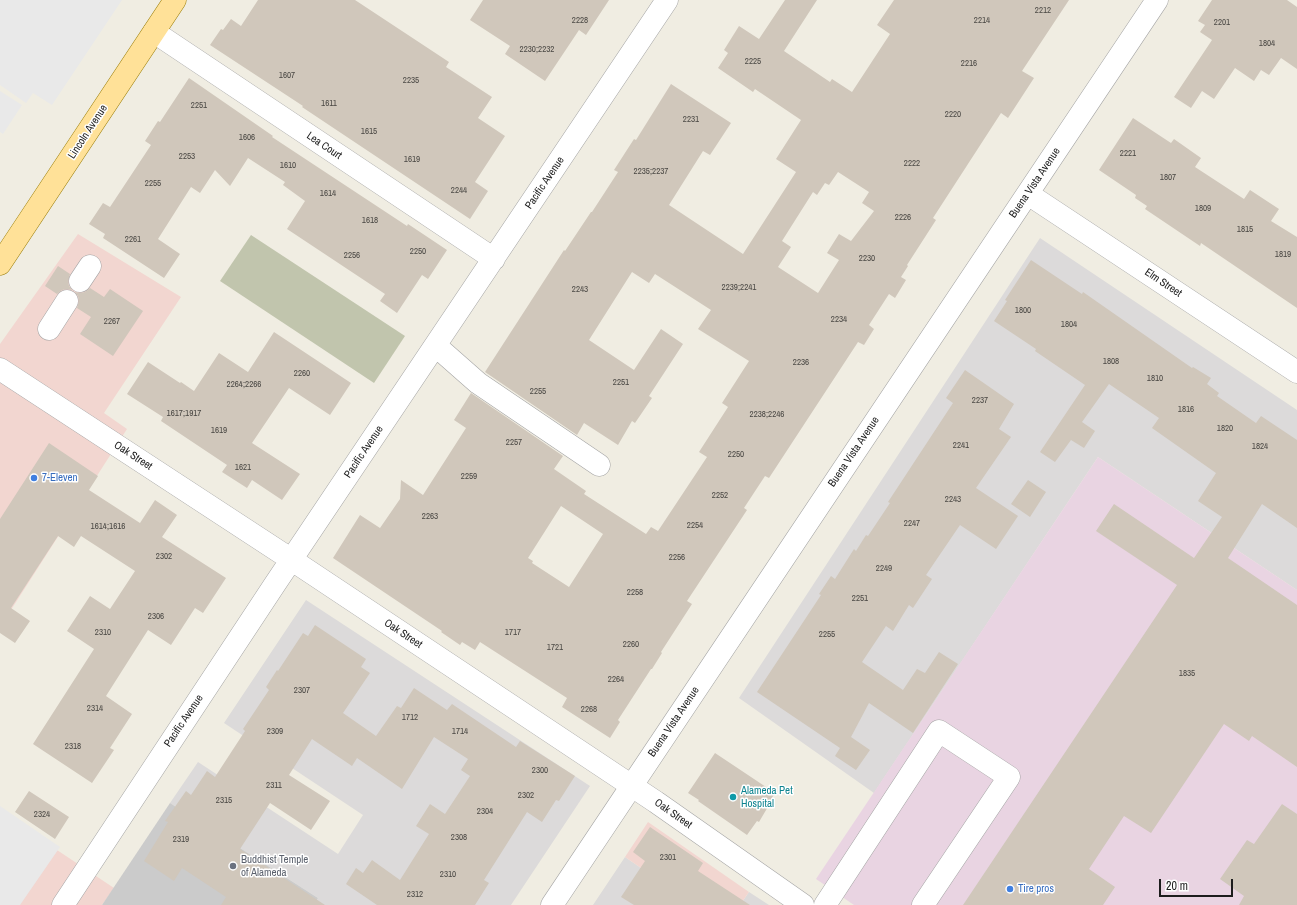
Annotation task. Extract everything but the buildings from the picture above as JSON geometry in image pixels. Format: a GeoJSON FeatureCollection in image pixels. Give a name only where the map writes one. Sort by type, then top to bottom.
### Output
{"type":"FeatureCollection","features":[{"type":"Feature","properties":{"kind":"main road","name":"Lincoln Avenue"},"geometry":{"type":"LineString","coordinates":[[0,264],[175,0]]}},
{"type":"Feature","properties":{"kind":"street","name":"Pacific Avenue"},"geometry":{"type":"LineString","coordinates":[[63,905],[667,0]]}},
{"type":"Feature","properties":{"kind":"street","name":"Buena Vista Avenue"},"geometry":{"type":"LineString","coordinates":[[552,905],[1157,0]]}},
{"type":"Feature","properties":{"kind":"street","name":"Lea Court"},"geometry":{"type":"LineString","coordinates":[[154,32],[494,259]]}},
{"type":"Feature","properties":{"kind":"street","name":"Elm Street"},"geometry":{"type":"LineString","coordinates":[[1028,194],[1297,372]]}},
{"type":"Feature","properties":{"kind":"street"},"geometry":{"type":"LineString","coordinates":[[49,328],[67,301]]}},
{"type":"Feature","properties":{"kind":"street"},"geometry":{"type":"LineString","coordinates":[[436,346],[478,383],[599,465]]}},
{"type":"Feature","properties":{"kind":"street","name":"Oak Street"},"geometry":{"type":"LineString","coordinates":[[0,369],[292,560],[631,786],[803,905]]}},
{"type":"Feature","properties":{"kind":"street"},"geometry":{"type":"LineString","coordinates":[[824,905],[939,731],[1009,777],[923,905]]}},
{"type":"Feature","properties":{"kind":"shaded area"},"geometry":{"type":"Polygon","coordinates":[[[0,0],[122,0],[52,105],[33,93],[26,103],[0,85],[0,0]]]}},
{"type":"Feature","properties":{"kind":"shaded area"},"geometry":{"type":"Polygon","coordinates":[[[0,91],[22,105],[3,134],[0,132],[0,91]]]}},
{"type":"Feature","properties":{"kind":"shaded area"},"geometry":{"type":"Polygon","coordinates":[[[78,234],[181,297],[104,413],[127,429],[0,627],[0,344],[78,234]]]}},
{"type":"Feature","properties":{"kind":"shaded area"},"geometry":{"type":"Polygon","coordinates":[[[251,235],[405,336],[374,383],[220,281],[251,235]]]}},
{"type":"Feature","properties":{"kind":"shaded area"},"geometry":{"type":"Polygon","coordinates":[[[1040,238],[1297,410],[1297,590],[1098,457],[874,793],[739,698],[1040,238]]]}},
{"type":"Feature","properties":{"kind":"shaded area"},"geometry":{"type":"Polygon","coordinates":[[[1098,457],[1297,590],[1297,905],[854,905],[816,879],[1098,457]]]}},
{"type":"Feature","properties":{"kind":"shaded area"},"geometry":{"type":"Polygon","coordinates":[[[306,600],[590,786],[511,905],[314,905],[318,898],[170,803],[198,762],[338,854],[363,815],[224,723],[306,600]]]}},
{"type":"Feature","properties":{"kind":"shaded area"},"geometry":{"type":"Polygon","coordinates":[[[170,803],[318,898],[314,905],[102,905],[170,803]]]}},
{"type":"Feature","properties":{"kind":"shaded area"},"geometry":{"type":"Polygon","coordinates":[[[0,806],[60,847],[20,905],[0,905],[0,806]]]}},
{"type":"Feature","properties":{"kind":"shaded area"},"geometry":{"type":"Polygon","coordinates":[[[0,812],[114,888],[102,905],[0,905],[0,812]]]}},
{"type":"Feature","properties":{"kind":"shaded area"},"geometry":{"type":"Polygon","coordinates":[[[648,822],[749,892],[740,905],[695,905],[625,857],[648,822]]]}},
{"type":"Feature","properties":{"kind":"shaded area"},"geometry":{"type":"Polygon","coordinates":[[[625,857],[695,905],[593,905],[625,857]]]}},
{"type":"Feature","properties":{"kind":"shaded area"},"geometry":{"type":"Polygon","coordinates":[[[749,892],[769,905],[740,905],[749,892]]]}},
{"type":"Feature","properties":{"kind":"place","name":"7-Eleven"},"geometry":{"type":"Point","coordinates":[34,478]}},
{"type":"Feature","properties":{"kind":"place","name":"Alameda Pet Hospital"},"geometry":{"type":"Point","coordinates":[733,797]}},
{"type":"Feature","properties":{"kind":"place","name":"Buddhist Temple of Alameda"},"geometry":{"type":"Point","coordinates":[233,866]}},
{"type":"Feature","properties":{"kind":"place","name":"Tire pros"},"geometry":{"type":"Point","coordinates":[1010,889]}}]}
